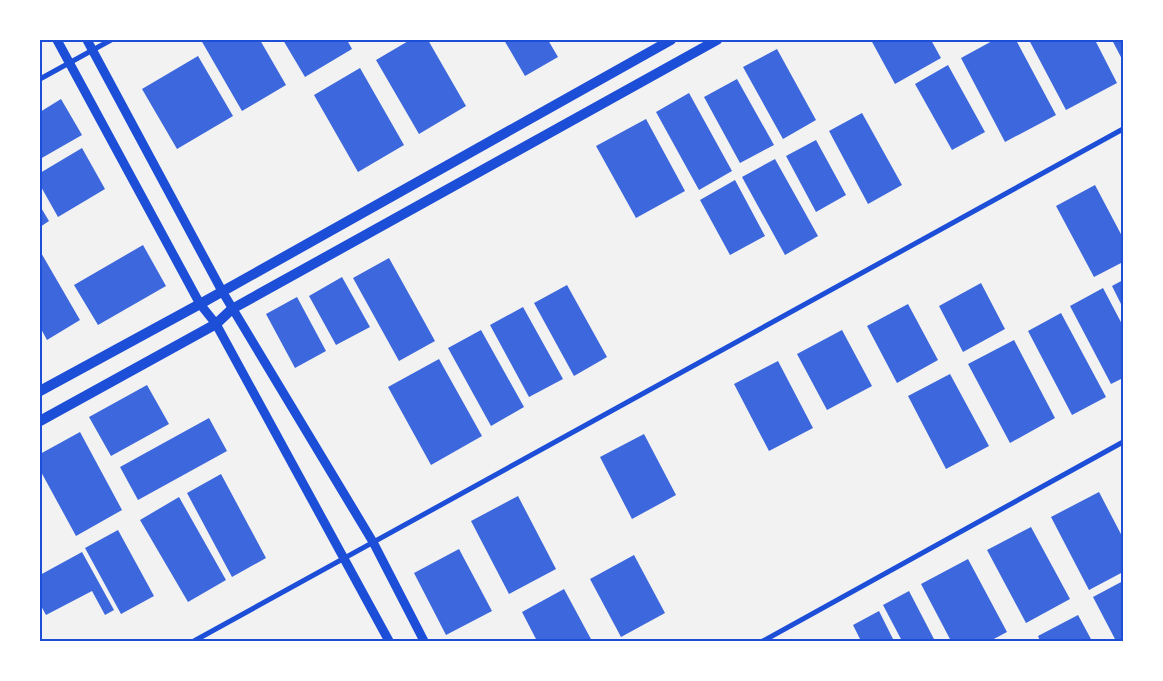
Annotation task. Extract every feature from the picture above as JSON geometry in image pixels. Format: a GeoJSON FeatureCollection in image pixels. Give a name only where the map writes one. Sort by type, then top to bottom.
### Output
{"type":"FeatureCollection","features":[{"type":"Feature","properties":{"kind":"main road"},"geometry":{"type":"LineString","coordinates":[[40,391],[200,304],[671,40]]}},
{"type":"Feature","properties":{"kind":"main road"},"geometry":{"type":"LineString","coordinates":[[40,420],[216,324],[232,309],[717,40]]}},
{"type":"Feature","properties":{"kind":"street"},"geometry":{"type":"LineString","coordinates":[[57,40],[200,304],[216,324],[389,641]]}},
{"type":"Feature","properties":{"kind":"street"},"geometry":{"type":"LineString","coordinates":[[87,40],[232,309],[372,542],[424,641]]}},
{"type":"Feature","properties":{"kind":"street"},"geometry":{"type":"LineString","coordinates":[[40,79],[111,40]]}},
{"type":"Feature","properties":{"kind":"street"},"geometry":{"type":"LineString","coordinates":[[194,641],[1123,129]]}},
{"type":"Feature","properties":{"kind":"street"},"geometry":{"type":"LineString","coordinates":[[763,641],[1123,442]]}},
{"type":"Feature","properties":{"kind":"building"},"geometry":{"type":"Polygon","coordinates":[[[201,40],[260,40],[286,85],[242,111],[201,40]]]}},
{"type":"Feature","properties":{"kind":"building"},"geometry":{"type":"Polygon","coordinates":[[[283,40],[347,40],[352,49],[305,77],[283,40]]]}},
{"type":"Feature","properties":{"kind":"building"},"geometry":{"type":"Polygon","coordinates":[[[410,40],[428,40],[466,106],[419,134],[376,60],[410,40]]]}},
{"type":"Feature","properties":{"kind":"building"},"geometry":{"type":"Polygon","coordinates":[[[504,40],[548,40],[558,57],[525,76],[504,40]]]}},
{"type":"Feature","properties":{"kind":"building"},"geometry":{"type":"Polygon","coordinates":[[[871,40],[931,40],[941,58],[895,84],[871,40]]]}},
{"type":"Feature","properties":{"kind":"building"},"geometry":{"type":"Polygon","coordinates":[[[994,40],[1016,40],[1056,115],[1005,142],[961,58],[994,40]]]}},
{"type":"Feature","properties":{"kind":"building"},"geometry":{"type":"Polygon","coordinates":[[[1029,40],[1095,40],[1117,83],[1066,110],[1029,40]]]}},
{"type":"Feature","properties":{"kind":"building"},"geometry":{"type":"Polygon","coordinates":[[[1112,40],[1123,40],[1123,61],[1112,40]]]}},
{"type":"Feature","properties":{"kind":"building"},"geometry":{"type":"Polygon","coordinates":[[[777,49],[816,120],[783,139],[743,67],[777,49]]]}},
{"type":"Feature","properties":{"kind":"building"},"geometry":{"type":"Polygon","coordinates":[[[198,56],[233,116],[177,149],[142,89],[198,56]]]}},
{"type":"Feature","properties":{"kind":"building"},"geometry":{"type":"Polygon","coordinates":[[[948,65],[985,132],[952,150],[915,84],[948,65]]]}},
{"type":"Feature","properties":{"kind":"building"},"geometry":{"type":"Polygon","coordinates":[[[360,68],[404,145],[358,172],[314,95],[360,68]]]}},
{"type":"Feature","properties":{"kind":"building"},"geometry":{"type":"Polygon","coordinates":[[[737,79],[774,145],[740,163],[704,97],[737,79]]]}},
{"type":"Feature","properties":{"kind":"building"},"geometry":{"type":"Polygon","coordinates":[[[689,93],[732,171],[699,190],[656,112],[689,93]]]}},
{"type":"Feature","properties":{"kind":"building"},"geometry":{"type":"Polygon","coordinates":[[[61,99],[82,135],[40,159],[40,112],[61,99]]]}},
{"type":"Feature","properties":{"kind":"building"},"geometry":{"type":"Polygon","coordinates":[[[862,113],[902,185],[868,204],[829,131],[862,113]]]}},
{"type":"Feature","properties":{"kind":"building"},"geometry":{"type":"Polygon","coordinates":[[[646,119],[685,191],[636,218],[596,146],[646,119]]]}},
{"type":"Feature","properties":{"kind":"building"},"geometry":{"type":"Polygon","coordinates":[[[816,140],[846,195],[816,212],[786,156],[816,140]]]}},
{"type":"Feature","properties":{"kind":"building"},"geometry":{"type":"Polygon","coordinates":[[[82,148],[105,189],[58,217],[40,185],[40,173],[82,148]]]}},
{"type":"Feature","properties":{"kind":"building"},"geometry":{"type":"Polygon","coordinates":[[[775,159],[818,236],[785,255],[742,177],[775,159]]]}},
{"type":"Feature","properties":{"kind":"building"},"geometry":{"type":"Polygon","coordinates":[[[735,180],[765,236],[730,255],[700,200],[735,180]]]}},
{"type":"Feature","properties":{"kind":"building"},"geometry":{"type":"Polygon","coordinates":[[[1095,185],[1123,238],[1123,262],[1094,277],[1056,206],[1095,185]]]}},
{"type":"Feature","properties":{"kind":"building"},"geometry":{"type":"Polygon","coordinates":[[[40,206],[49,221],[40,227],[40,206]]]}},
{"type":"Feature","properties":{"kind":"building"},"geometry":{"type":"Polygon","coordinates":[[[143,245],[166,286],[98,325],[74,285],[143,245]]]}},
{"type":"Feature","properties":{"kind":"building"},"geometry":{"type":"Polygon","coordinates":[[[40,251],[80,320],[47,340],[40,327],[40,251]]]}},
{"type":"Feature","properties":{"kind":"building"},"geometry":{"type":"Polygon","coordinates":[[[389,258],[435,341],[399,361],[353,278],[389,258]]]}},
{"type":"Feature","properties":{"kind":"building"},"geometry":{"type":"Polygon","coordinates":[[[342,277],[370,327],[336,345],[309,296],[342,277]]]}},
{"type":"Feature","properties":{"kind":"building"},"geometry":{"type":"Polygon","coordinates":[[[1123,280],[1123,308],[1112,286],[1123,280]]]}},
{"type":"Feature","properties":{"kind":"building"},"geometry":{"type":"Polygon","coordinates":[[[981,283],[1005,329],[963,352],[939,306],[981,283]]]}},
{"type":"Feature","properties":{"kind":"building"},"geometry":{"type":"Polygon","coordinates":[[[567,285],[607,357],[574,376],[534,303],[567,285]]]}},
{"type":"Feature","properties":{"kind":"building"},"geometry":{"type":"Polygon","coordinates":[[[1103,288],[1123,326],[1123,378],[1111,384],[1070,306],[1103,288]]]}},
{"type":"Feature","properties":{"kind":"building"},"geometry":{"type":"Polygon","coordinates":[[[297,297],[326,351],[295,368],[266,314],[297,297]]]}},
{"type":"Feature","properties":{"kind":"building"},"geometry":{"type":"Polygon","coordinates":[[[908,304],[938,360],[897,383],[867,326],[908,304]]]}},
{"type":"Feature","properties":{"kind":"building"},"geometry":{"type":"Polygon","coordinates":[[[523,307],[563,379],[529,397],[490,325],[523,307]]]}},
{"type":"Feature","properties":{"kind":"building"},"geometry":{"type":"Polygon","coordinates":[[[1061,313],[1106,397],[1072,415],[1028,331],[1061,313]]]}},
{"type":"Feature","properties":{"kind":"building"},"geometry":{"type":"Polygon","coordinates":[[[481,330],[524,407],[491,426],[448,348],[481,330]]]}},
{"type":"Feature","properties":{"kind":"building"},"geometry":{"type":"Polygon","coordinates":[[[842,330],[872,386],[827,410],[797,354],[842,330]]]}},
{"type":"Feature","properties":{"kind":"building"},"geometry":{"type":"Polygon","coordinates":[[[1014,340],[1055,418],[1010,443],[968,364],[1014,340]]]}},
{"type":"Feature","properties":{"kind":"building"},"geometry":{"type":"Polygon","coordinates":[[[439,359],[482,436],[431,465],[388,387],[439,359]]]}},
{"type":"Feature","properties":{"kind":"building"},"geometry":{"type":"Polygon","coordinates":[[[778,361],[813,428],[769,451],[734,384],[778,361]]]}},
{"type":"Feature","properties":{"kind":"building"},"geometry":{"type":"Polygon","coordinates":[[[950,374],[989,446],[946,469],[908,396],[950,374]]]}},
{"type":"Feature","properties":{"kind":"building"},"geometry":{"type":"Polygon","coordinates":[[[147,385],[169,424],[111,456],[89,417],[147,385]]]}},
{"type":"Feature","properties":{"kind":"building"},"geometry":{"type":"Polygon","coordinates":[[[209,418],[227,451],[138,500],[120,467],[209,418]]]}},
{"type":"Feature","properties":{"kind":"building"},"geometry":{"type":"Polygon","coordinates":[[[80,432],[122,510],[76,536],[40,470],[40,454],[80,432]]]}},
{"type":"Feature","properties":{"kind":"building"},"geometry":{"type":"Polygon","coordinates":[[[644,434],[676,495],[632,519],[600,457],[644,434]]]}},
{"type":"Feature","properties":{"kind":"building"},"geometry":{"type":"Polygon","coordinates":[[[221,474],[266,558],[232,577],[187,493],[221,474]]]}},
{"type":"Feature","properties":{"kind":"building"},"geometry":{"type":"Polygon","coordinates":[[[1099,492],[1123,538],[1123,572],[1089,590],[1051,517],[1099,492]]]}},
{"type":"Feature","properties":{"kind":"building"},"geometry":{"type":"Polygon","coordinates":[[[518,496],[556,569],[509,594],[471,521],[518,496]]]}},
{"type":"Feature","properties":{"kind":"building"},"geometry":{"type":"Polygon","coordinates":[[[179,497],[226,580],[188,602],[140,520],[179,497]]]}},
{"type":"Feature","properties":{"kind":"building"},"geometry":{"type":"Polygon","coordinates":[[[1031,527],[1070,599],[1026,623],[987,550],[1031,527]]]}},
{"type":"Feature","properties":{"kind":"building"},"geometry":{"type":"Polygon","coordinates":[[[118,530],[154,596],[121,614],[85,548],[118,530]]]}},
{"type":"Feature","properties":{"kind":"building"},"geometry":{"type":"Polygon","coordinates":[[[459,549],[492,611],[446,635],[414,573],[459,549]]]}},
{"type":"Feature","properties":{"kind":"building"},"geometry":{"type":"Polygon","coordinates":[[[82,552],[114,610],[105,615],[92,591],[46,615],[40,604],[40,575],[82,552]]]}},
{"type":"Feature","properties":{"kind":"building"},"geometry":{"type":"Polygon","coordinates":[[[634,555],[665,613],[621,637],[590,579],[634,555]]]}},
{"type":"Feature","properties":{"kind":"building"},"geometry":{"type":"Polygon","coordinates":[[[968,559],[1007,632],[990,641],[951,641],[921,584],[968,559]]]}},
{"type":"Feature","properties":{"kind":"building"},"geometry":{"type":"Polygon","coordinates":[[[1123,581],[1123,641],[1116,641],[1093,597],[1123,581]]]}},
{"type":"Feature","properties":{"kind":"building"},"geometry":{"type":"Polygon","coordinates":[[[564,589],[592,641],[537,641],[522,612],[564,589]]]}},
{"type":"Feature","properties":{"kind":"building"},"geometry":{"type":"Polygon","coordinates":[[[909,591],[935,641],[902,641],[883,605],[909,591]]]}},
{"type":"Feature","properties":{"kind":"building"},"geometry":{"type":"Polygon","coordinates":[[[879,611],[894,641],[861,641],[853,625],[879,611]]]}},
{"type":"Feature","properties":{"kind":"building"},"geometry":{"type":"Polygon","coordinates":[[[1078,615],[1092,641],[1040,641],[1038,636],[1078,615]]]}}]}
